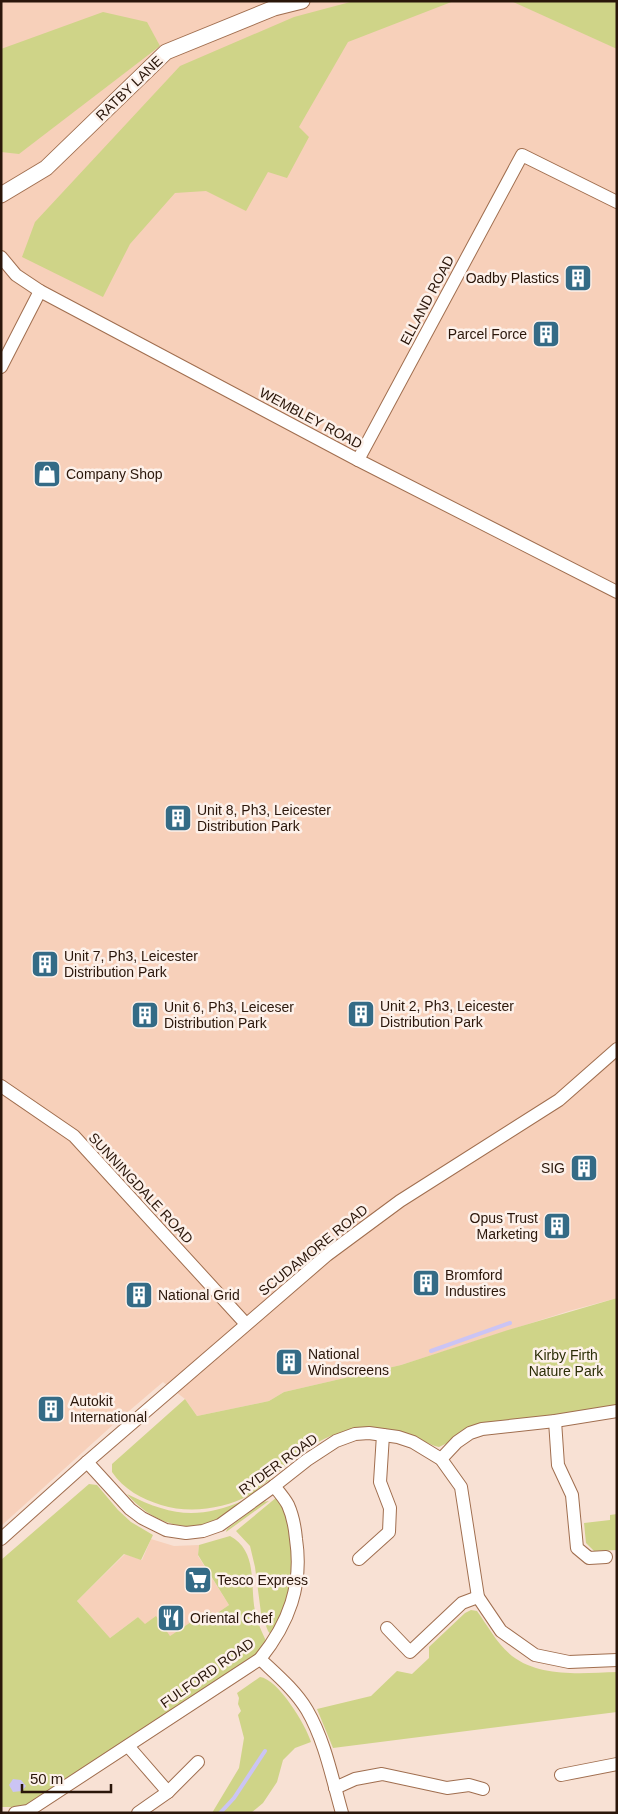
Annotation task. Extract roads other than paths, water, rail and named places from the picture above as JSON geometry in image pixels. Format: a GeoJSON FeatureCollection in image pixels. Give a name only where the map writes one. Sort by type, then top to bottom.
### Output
{"type":"FeatureCollection","features":[{"type":"Feature","properties":{"kind":"main road","name":"RATBY LANE"},"geometry":{"type":"LineString","coordinates":[[1,195],[46,168],[166,52],[274,8],[302,1]]}},
{"type":"Feature","properties":{"kind":"street","name":"ELLAND ROAD"},"geometry":{"type":"LineString","coordinates":[[358,460],[522,154],[617,202]]}},
{"type":"Feature","properties":{"kind":"street","name":"WEMBLEY ROAD"},"geometry":{"type":"LineString","coordinates":[[1,257],[16,275],[40,291],[358,460],[617,592]]}},
{"type":"Feature","properties":{"kind":"street"},"geometry":{"type":"LineString","coordinates":[[1,367],[40,291]]}},
{"type":"Feature","properties":{"kind":"street","name":"SCUDAMORE ROAD"},"geometry":{"type":"LineString","coordinates":[[1,1539],[87,1462],[327,1255],[400,1201],[480,1152],[559,1100],[617,1049]]}},
{"type":"Feature","properties":{"kind":"street","name":"SUNNINGDALE ROAD"},"geometry":{"type":"LineString","coordinates":[[1,1086],[74,1136],[246,1324]]}},
{"type":"Feature","properties":{"kind":"street"},"geometry":{"type":"LineString","coordinates":[[441,1459],[457,1442],[470,1433],[617,1411]]}},
{"type":"Feature","properties":{"kind":"street"},"geometry":{"type":"LineString","coordinates":[[555,1421],[558,1465],[572,1495],[576,1548],[589,1558],[606,1557]]}},
{"type":"Feature","properties":{"kind":"street","name":"RYDER ROAD"},"geometry":{"type":"LineString","coordinates":[[87,1462],[130,1509],[142,1518],[166,1530],[186,1533],[204,1531],[220,1524],[336,1441],[355,1434],[369,1433],[398,1437],[413,1442],[441,1459],[461,1487],[478,1597],[501,1631],[535,1655],[569,1662],[617,1660]]}},
{"type":"Feature","properties":{"kind":"street"},"geometry":{"type":"LineString","coordinates":[[359,1559],[389,1532],[390,1508],[380,1482],[383,1435]]}},
{"type":"Feature","properties":{"kind":"street","name":"FULFORD ROAD"},"geometry":{"type":"LineString","coordinates":[[15,1813],[28,1811],[128,1746],[260,1658],[275,1640],[286,1620],[293,1599],[298,1578],[298,1552],[295,1529],[288,1505],[274,1486]]}},
{"type":"Feature","properties":{"kind":"street"},"geometry":{"type":"LineString","coordinates":[[387,1628],[410,1652],[462,1603],[478,1597]]}},
{"type":"Feature","properties":{"kind":"street"},"geometry":{"type":"LineString","coordinates":[[260,1658],[290,1688],[306,1709],[319,1734],[342,1813]]}},
{"type":"Feature","properties":{"kind":"street"},"geometry":{"type":"LineString","coordinates":[[128,1746],[168,1792]]}},
{"type":"Feature","properties":{"kind":"street"},"geometry":{"type":"LineString","coordinates":[[138,1813],[168,1792],[198,1762]]}},
{"type":"Feature","properties":{"kind":"street"},"geometry":{"type":"LineString","coordinates":[[561,1775],[617,1764]]}},
{"type":"Feature","properties":{"kind":"street"},"geometry":{"type":"LineString","coordinates":[[335,1788],[355,1778],[382,1774],[447,1788],[470,1779],[483,1789]]}},
{"type":"Feature","properties":{"kind":"waterway"},"geometry":{"type":"LineString","coordinates":[[431,1351],[510,1323]]}},
{"type":"Feature","properties":{"kind":"waterway"},"geometry":{"type":"LineString","coordinates":[[220,1813],[234,1798],[265,1751]]}},
{"type":"Feature","properties":{"kind":"place","name":"Oadby Plastics"},"geometry":{"type":"Point","coordinates":[578,278]}},
{"type":"Feature","properties":{"kind":"place","name":"Parcel Force"},"geometry":{"type":"Point","coordinates":[546,334]}},
{"type":"Feature","properties":{"kind":"place","name":"Company Shop"},"geometry":{"type":"Point","coordinates":[47,474]}},
{"type":"Feature","properties":{"kind":"place","name":"Unit 8, Ph3, Leicester Distribution Park"},"geometry":{"type":"Point","coordinates":[178,818]}},
{"type":"Feature","properties":{"kind":"place","name":"Unit 7, Ph3, Leicester Distribution Park"},"geometry":{"type":"Point","coordinates":[45,964]}},
{"type":"Feature","properties":{"kind":"place","name":"Unit 2, Ph3, Leicester Distribution Park"},"geometry":{"type":"Point","coordinates":[361,1014]}},
{"type":"Feature","properties":{"kind":"place","name":"Unit 6, Ph3, Leiceser Distribution Park"},"geometry":{"type":"Point","coordinates":[145,1015]}},
{"type":"Feature","properties":{"kind":"place","name":"SIG"},"geometry":{"type":"Point","coordinates":[584,1168]}},
{"type":"Feature","properties":{"kind":"place","name":"Opus Trust Marketing"},"geometry":{"type":"Point","coordinates":[557,1226]}},
{"type":"Feature","properties":{"kind":"place","name":"Bromford Industires"},"geometry":{"type":"Point","coordinates":[426,1283]}},
{"type":"Feature","properties":{"kind":"place","name":"National Grid"},"geometry":{"type":"Point","coordinates":[139,1295]}},
{"type":"Feature","properties":{"kind":"place","name":"National Windscreens"},"geometry":{"type":"Point","coordinates":[289,1362]}},
{"type":"Feature","properties":{"kind":"place","name":"Autokit International"},"geometry":{"type":"Point","coordinates":[51,1409]}},
{"type":"Feature","properties":{"kind":"place","name":"Tesco Express"},"geometry":{"type":"Point","coordinates":[198,1580]}},
{"type":"Feature","properties":{"kind":"place","name":"Oriental Chef"},"geometry":{"type":"Point","coordinates":[171,1618]}},
{"type":"Feature","properties":{"kind":"park label","name":"Kirby Firth Nature Park"},"geometry":{"type":"Point","coordinates":[566,1364]}}]}
